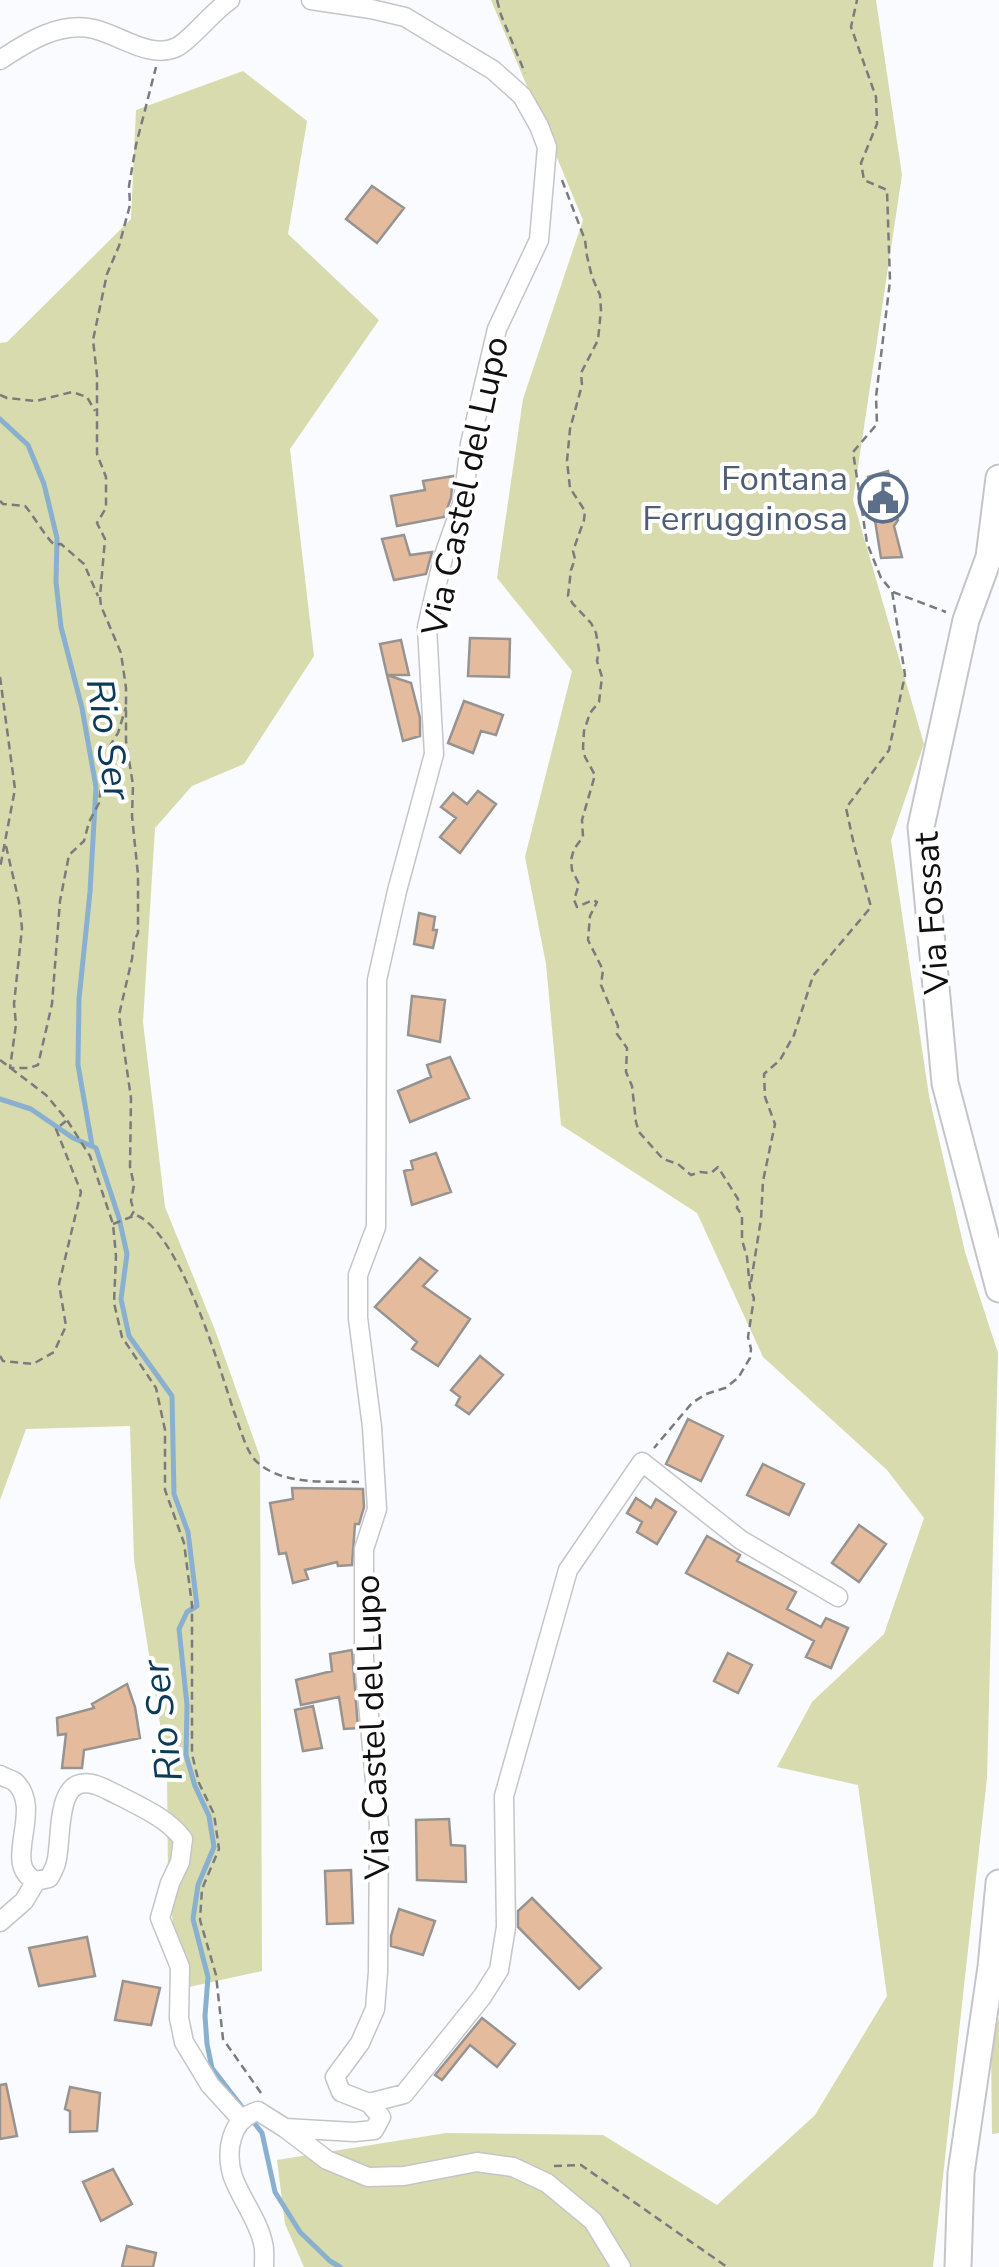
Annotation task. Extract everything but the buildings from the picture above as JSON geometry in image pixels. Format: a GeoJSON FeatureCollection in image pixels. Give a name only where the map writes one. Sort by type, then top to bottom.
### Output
{"type":"FeatureCollection","features":[{"type":"Feature","properties":{"kind":"street"},"geometry":{"type":"LineString","coordinates":[[0,60],[50,32],[71,28],[92,28],[158,50],[178,47],[230,0]]}},
{"type":"Feature","properties":{"kind":"street","name":"Via Castel del Lupo"},"geometry":{"type":"LineString","coordinates":[[311,0],[405,17],[493,70],[522,96],[546,147],[538,240],[497,330],[470,444],[462,500],[427,627],[434,754],[377,980],[376,1228],[358,1276],[358,1304],[377,1509],[364,1548],[364,1659],[379,1826],[378,1972],[375,2009],[360,2043],[336,2077],[341,2092],[369,2103]]}},
{"type":"Feature","properties":{"kind":"street","name":"Via Fossat"},"geometry":{"type":"LineString","coordinates":[[999,478],[989,558],[966,620],[920,827],[945,1083],[999,1290]]}},
{"type":"Feature","properties":{"kind":"street"},"geometry":{"type":"LineString","coordinates":[[285,2128],[374,2130],[381,2116],[369,2103],[404,2094],[482,1997],[498,1970],[506,1926],[504,1796],[568,1570],[642,1462],[741,1540],[838,1597]]}},
{"type":"Feature","properties":{"kind":"street"},"geometry":{"type":"LineString","coordinates":[[0,1775],[15,1782],[25,1802],[16,1865],[23,1876],[36,1881],[49,1878],[56,1864],[63,1803],[70,1790],[84,1783],[96,1784],[152,1812],[176,1829],[183,1840],[180,1862],[160,1918],[180,1967],[178,2018],[184,2042],[210,2086],[285,2128],[327,2160],[368,2177],[404,2176],[478,2162],[513,2167],[547,2183],[593,2221],[621,2267]]}},
{"type":"Feature","properties":{"kind":"street"},"geometry":{"type":"LineString","coordinates":[[0,1922],[24,1901],[36,1881]]}},
{"type":"Feature","properties":{"kind":"street"},"geometry":{"type":"LineString","coordinates":[[958,2267],[961,2173],[995,1966],[999,1883]]}},
{"type":"Feature","properties":{"kind":"street"},"geometry":{"type":"LineString","coordinates":[[251,2111],[234,2128],[232,2174],[263,2242],[264,2267]]}},
{"type":"Feature","properties":{"kind":"path"},"geometry":{"type":"LineString","coordinates":[[497,0],[527,77]]}},
{"type":"Feature","properties":{"kind":"path"},"geometry":{"type":"LineString","coordinates":[[750,1288],[774,1124],[765,1097],[764,1074],[780,1060],[794,1035],[813,976],[871,907],[846,808],[889,750],[905,675],[892,591],[867,544],[853,452],[877,424],[876,397],[890,281],[886,190],[864,180],[860,164],[877,124],[876,97],[851,28],[857,0]]}},
{"type":"Feature","properties":{"kind":"path"},"geometry":{"type":"LineString","coordinates":[[130,1218],[134,1211],[131,1098],[118,1014],[138,933],[138,875],[121,653],[100,597],[105,556],[98,523],[106,508],[106,476],[98,454],[97,376],[92,340],[107,274],[130,206],[129,186],[152,76],[168,48]]}},
{"type":"Feature","properties":{"kind":"path"},"geometry":{"type":"LineString","coordinates":[[546,147],[578,219],[602,310],[598,340],[581,373],[582,386],[566,461],[570,488],[585,512],[573,551],[568,596],[596,633],[602,677],[599,702],[584,731],[585,758],[594,775],[582,820],[583,837],[571,860],[579,884],[574,900],[578,907],[597,902],[590,916],[588,940],[603,970],[601,985],[615,1017],[617,1034],[627,1048],[626,1072],[639,1132],[663,1158],[692,1174],[712,1173],[718,1167],[724,1174],[742,1215],[742,1240],[754,1298],[748,1337],[752,1350],[744,1371],[725,1388],[692,1403],[642,1462]]}},
{"type":"Feature","properties":{"kind":"path"},"geometry":{"type":"LineString","coordinates":[[0,395],[36,401],[72,392],[87,397],[96,412]]}},
{"type":"Feature","properties":{"kind":"path"},"geometry":{"type":"LineString","coordinates":[[0,501],[25,506],[50,541],[62,544],[84,564],[100,597]]}},
{"type":"Feature","properties":{"kind":"path"},"geometry":{"type":"LineString","coordinates":[[892,591],[966,620]]}},
{"type":"Feature","properties":{"kind":"path"},"geometry":{"type":"LineString","coordinates":[[0,677],[15,790],[0,868]]}},
{"type":"Feature","properties":{"kind":"path"},"geometry":{"type":"LineString","coordinates":[[10,1068],[38,1065],[52,1004],[60,900],[69,855],[84,841],[100,803],[103,765],[118,734],[127,700]]}},
{"type":"Feature","properties":{"kind":"path"},"geometry":{"type":"LineString","coordinates":[[6,846],[22,928],[10,1068]]}},
{"type":"Feature","properties":{"kind":"path"},"geometry":{"type":"LineString","coordinates":[[0,1060],[46,1094],[90,1156],[115,1224],[114,1303],[122,1337],[156,1388],[165,1430],[164,1490],[184,1543],[192,1605],[192,1754],[198,1783],[214,1814],[220,1849],[202,1889],[200,1920],[216,1975],[223,2038],[251,2111]]}},
{"type":"Feature","properties":{"kind":"path"},"geometry":{"type":"LineString","coordinates":[[0,1356],[2,1361],[33,1364],[54,1352],[66,1326],[59,1284],[81,1192],[56,1129],[67,1120]]}},
{"type":"Feature","properties":{"kind":"path"},"geometry":{"type":"LineString","coordinates":[[115,1224],[136,1215],[154,1226],[194,1296],[254,1460],[295,1480],[376,1482]]}},
{"type":"Feature","properties":{"kind":"path"},"geometry":{"type":"LineString","coordinates":[[547,2166],[581,2165],[727,2267]]}},
{"type":"Feature","properties":{"kind":"green space"},"geometry":{"type":"Polygon","coordinates":[[[491,0],[876,0],[902,175],[853,500],[924,744],[891,840],[929,1096],[965,1252],[998,1353],[987,1778],[933,2267],[304,2267],[285,2224],[277,2160],[446,2133],[603,2135],[717,2205],[815,2115],[887,1996],[858,1785],[777,1767],[812,1702],[884,1634],[924,1518],[887,1470],[763,1357],[697,1213],[561,1125],[546,964],[525,857],[572,671],[497,578],[523,399],[583,220],[491,0]]]}},
{"type":"Feature","properties":{"kind":"green space"},"geometry":{"type":"Polygon","coordinates":[[[243,71],[307,121],[288,234],[379,320],[290,449],[314,656],[244,764],[192,786],[155,828],[143,1022],[165,1207],[215,1330],[260,1457],[262,1971],[180,1989],[168,1877],[167,1768],[134,1560],[130,1426],[26,1429],[0,1500],[0,343],[7,342],[131,219],[136,110],[243,71]]]}},
{"type":"Feature","properties":{"kind":"green space"},"geometry":{"type":"Polygon","coordinates":[[[999,2017],[999,2133],[992,2134],[991,2048],[999,2017]]]}},
{"type":"Feature","properties":{"kind":"waterway","name":"Rio Ser"},"geometry":{"type":"LineString","coordinates":[[0,419],[28,445],[44,484],[57,538],[61,627],[82,708],[96,787],[79,999],[78,1065],[92,1145]]}},
{"type":"Feature","properties":{"kind":"waterway","name":"Rio Ser"},"geometry":{"type":"LineString","coordinates":[[0,1099],[31,1109],[73,1138],[96,1148],[127,1254],[121,1299],[129,1336],[172,1396],[174,1494],[188,1532],[197,1606],[187,1612],[179,1629],[187,1705],[186,1755],[209,1816],[214,1847],[198,1885],[193,1919],[208,1977],[207,2044],[212,2068],[262,2133],[275,2192],[300,2232],[340,2267]]}},
{"type":"Feature","properties":{"kind":"place","name":"Fontana Ferrugginosa"},"geometry":{"type":"Point","coordinates":[883,498]}}]}
